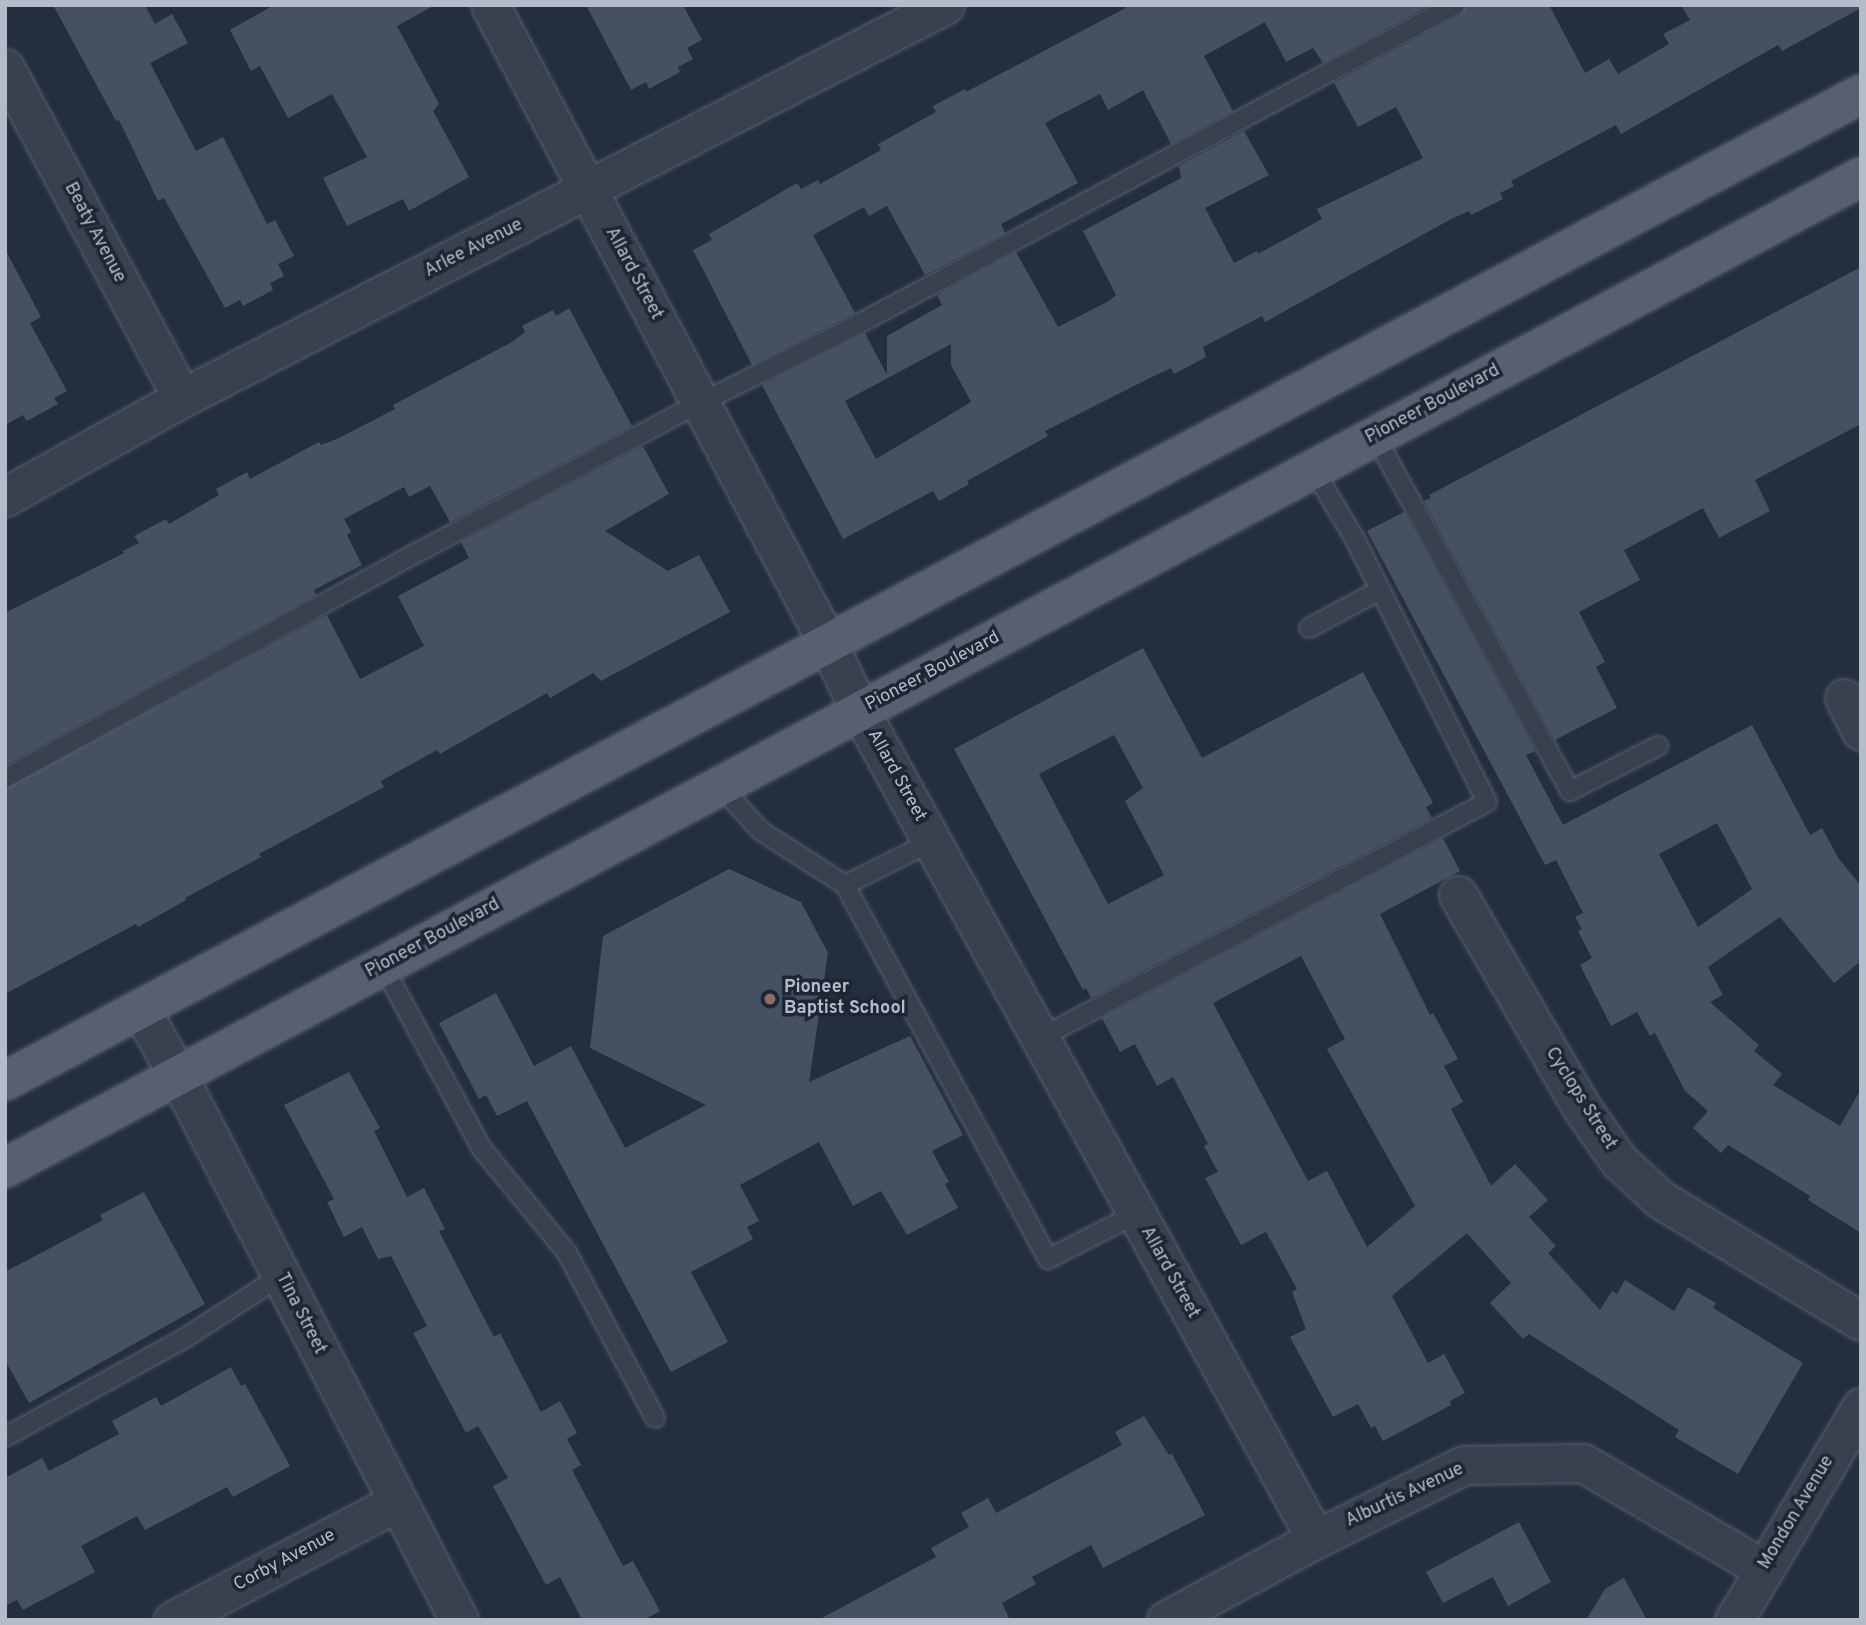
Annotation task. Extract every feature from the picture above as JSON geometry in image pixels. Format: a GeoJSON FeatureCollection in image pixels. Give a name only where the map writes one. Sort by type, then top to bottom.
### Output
{"type":"FeatureCollection","features":[{"type":"Feature","properties":{"kind":"main road"},"geometry":{"type":"LineString","coordinates":[[5,1081],[1861,94]]}},
{"type":"Feature","properties":{"kind":"main road","name":"Pioneer Boulevard"},"geometry":{"type":"LineString","coordinates":[[5,1168],[1861,177]]}},
{"type":"Feature","properties":{"kind":"street","name":"Allard Street"},"geometry":{"type":"LineString","coordinates":[[490,5],[828,644],[860,711],[1316,1539]]}},
{"type":"Feature","properties":{"kind":"street","name":"Arlee Avenue"},"geometry":{"type":"LineString","coordinates":[[5,496],[182,398],[945,5]]}},
{"type":"Feature","properties":{"kind":"street","name":"Beaty Avenue"},"geometry":{"type":"LineString","coordinates":[[5,68],[182,398]]}},
{"type":"Feature","properties":{"kind":"street"},"geometry":{"type":"LineString","coordinates":[[1844,698],[1861,731]]}},
{"type":"Feature","properties":{"kind":"street","name":"Cyclops Street"},"geometry":{"type":"LineString","coordinates":[[1458,895],[1581,1108],[1619,1161],[1660,1199],[1861,1321]]}},
{"type":"Feature","properties":{"kind":"street","name":"Tina Street"},"geometry":{"type":"LineString","coordinates":[[140,1008],[178,1076],[459,1620]]}},
{"type":"Feature","properties":{"kind":"street","name":"Mondon Avenue"},"geometry":{"type":"LineString","coordinates":[[1734,1620],[1861,1407]]}},
{"type":"Feature","properties":{"kind":"street","name":"Alburtis Avenue"},"geometry":{"type":"LineString","coordinates":[[1166,1620],[1316,1539],[1464,1465],[1583,1462],[1764,1569]]}},
{"type":"Feature","properties":{"kind":"street","name":"Corby Avenue"},"geometry":{"type":"LineString","coordinates":[[173,1620],[397,1502]]}},
{"type":"Feature","properties":{"kind":"lane"},"geometry":{"type":"LineString","coordinates":[[5,778],[422,550],[700,403],[851,328],[1455,5]]}},
{"type":"Feature","properties":{"kind":"lane"},"geometry":{"type":"LineString","coordinates":[[1375,436],[1570,791],[1658,746]]}},
{"type":"Feature","properties":{"kind":"lane"},"geometry":{"type":"LineString","coordinates":[[1040,1038],[1487,802],[1380,590],[1314,470]]}},
{"type":"Feature","properties":{"kind":"lane"},"geometry":{"type":"LineString","coordinates":[[1309,628],[1380,590]]}},
{"type":"Feature","properties":{"kind":"lane"},"geometry":{"type":"LineString","coordinates":[[720,786],[761,831],[845,885],[1048,1259],[1136,1214]]}},
{"type":"Feature","properties":{"kind":"lane"},"geometry":{"type":"LineString","coordinates":[[845,885],[931,842]]}},
{"type":"Feature","properties":{"kind":"lane"},"geometry":{"type":"LineString","coordinates":[[383,966],[482,1149],[568,1253],[655,1418]]}},
{"type":"Feature","properties":{"kind":"lane"},"geometry":{"type":"LineString","coordinates":[[5,1437],[186,1338],[281,1276]]}},
{"type":"Feature","properties":{"kind":"building"},"geometry":{"type":"Polygon","coordinates":[[[53,5],[145,5],[155,24],[172,14],[188,43],[150,63],[196,151],[223,137],[267,224],[275,220],[294,256],[278,264],[284,276],[270,283],[273,290],[243,306],[240,300],[225,308],[164,198],[158,201],[119,120],[116,121],[53,5]]]}},
{"type":"Feature","properties":{"kind":"building"},"geometry":{"type":"Polygon","coordinates":[[[274,5],[435,5],[397,26],[439,104],[433,111],[469,177],[409,211],[403,199],[347,226],[323,178],[367,157],[332,94],[288,118],[260,66],[251,71],[230,30],[274,5]]]}},
{"type":"Feature","properties":{"kind":"building"},"geometry":{"type":"Polygon","coordinates":[[[586,5],[683,5],[702,40],[687,48],[693,59],[678,67],[680,72],[649,89],[646,82],[631,90],[586,5]]]}},
{"type":"Feature","properties":{"kind":"building"},"geometry":{"type":"Polygon","coordinates":[[[1131,5],[1430,5],[1323,63],[1313,48],[1286,62],[1265,22],[1204,56],[1233,111],[1171,144],[1143,90],[1108,110],[1100,94],[1045,123],[1078,183],[1001,224],[1005,233],[925,275],[887,206],[869,216],[864,207],[813,235],[855,313],[752,365],[693,250],[712,240],[709,234],[797,183],[801,189],[818,180],[820,184],[881,150],[878,144],[936,112],[933,106],[965,89],[966,92],[1131,5]]]}},
{"type":"Feature","properties":{"kind":"building"},"geometry":{"type":"Polygon","coordinates":[[[1466,5],[1549,5],[1585,73],[1609,59],[1618,74],[1669,44],[1663,34],[1690,20],[1681,5],[1861,5],[1861,8],[1782,51],[1778,45],[1621,134],[1616,125],[1511,181],[1514,186],[1500,193],[1503,199],[1471,215],[1469,211],[1453,218],[1265,322],[1262,316],[1203,347],[1206,357],[1174,374],[1171,368],[1045,431],[1048,436],[967,481],[969,484],[939,501],[933,491],[843,539],[762,385],[865,333],[887,375],[887,336],[942,305],[937,295],[1016,252],[1058,327],[1109,301],[1116,295],[1083,231],[1181,178],[1179,166],[1244,131],[1269,175],[1205,208],[1234,263],[1257,251],[1258,254],[1322,219],[1317,209],[1423,158],[1396,107],[1358,127],[1334,83],[1460,15],[1466,5]],[[951,344],[845,401],[876,459],[971,402],[951,365],[951,344]]]}},
{"type":"Feature","properties":{"kind":"building"},"geometry":{"type":"Polygon","coordinates":[[[5,249],[41,317],[30,323],[67,391],[54,398],[58,404],[27,421],[23,415],[5,425],[5,249]]]}},
{"type":"Feature","properties":{"kind":"building"},"geometry":{"type":"Polygon","coordinates":[[[1861,267],[1861,424],[1755,480],[1770,511],[1719,538],[1703,508],[1624,550],[1640,580],[1579,612],[1605,662],[1596,667],[1617,708],[1555,740],[1424,501],[1431,498],[1429,495],[1861,267]]]}},
{"type":"Feature","properties":{"kind":"building"},"geometry":{"type":"Polygon","coordinates":[[[569,308],[632,426],[450,522],[430,486],[409,497],[404,487],[344,519],[351,532],[347,535],[362,565],[314,590],[316,595],[5,765],[5,613],[124,553],[123,551],[139,543],[134,536],[166,519],[169,524],[219,495],[216,489],[247,472],[250,479],[319,442],[321,445],[339,438],[395,409],[393,405],[512,342],[525,332],[522,326],[553,310],[556,316],[569,308]]]}},
{"type":"Feature","properties":{"kind":"building"},"geometry":{"type":"Polygon","coordinates":[[[643,446],[669,494],[605,531],[668,571],[699,555],[730,612],[601,681],[593,673],[550,698],[547,693],[440,754],[437,750],[381,781],[384,787],[259,854],[261,857],[185,898],[186,900],[5,994],[5,789],[327,615],[360,679],[424,646],[398,596],[469,558],[461,542],[643,446]]]}},
{"type":"Feature","properties":{"kind":"building"},"geometry":{"type":"Polygon","coordinates":[[[1404,512],[1535,751],[1526,755],[1563,825],[1752,725],[1810,835],[1822,828],[1839,859],[1861,886],[1861,961],[1834,983],[1780,917],[1708,967],[1723,995],[1710,1002],[1759,1045],[1754,1051],[1782,1074],[1773,1085],[1840,1126],[1861,1089],[1861,1233],[1808,1200],[1810,1196],[1728,1145],[1721,1153],[1693,1128],[1708,1111],[1685,1091],[1655,1033],[1650,1036],[1637,1012],[1611,1026],[1580,965],[1592,958],[1578,931],[1582,929],[1575,917],[1583,913],[1556,860],[1545,865],[1367,531],[1404,512]],[[1717,823],[1659,854],[1698,927],[1752,889],[1717,823]]]}},
{"type":"Feature","properties":{"kind":"building"},"geometry":{"type":"Polygon","coordinates":[[[1143,648],[1202,758],[1363,672],[1433,803],[1426,807],[1432,818],[1091,998],[1086,988],[1083,990],[954,749],[1143,648]],[[1114,735],[1039,774],[1108,904],[1164,875],[1125,801],[1143,788],[1114,735]]]}},
{"type":"Feature","properties":{"kind":"building"},"geometry":{"type":"Polygon","coordinates":[[[1443,838],[1460,871],[1380,914],[1430,1015],[1433,1013],[1458,1059],[1444,1066],[1463,1102],[1451,1109],[1491,1186],[1515,1164],[1548,1200],[1529,1217],[1556,1246],[1548,1253],[1600,1310],[1612,1291],[1617,1294],[1625,1280],[1674,1311],[1688,1287],[1716,1303],[1713,1308],[1803,1363],[1738,1474],[1675,1437],[1679,1430],[1529,1334],[1523,1339],[1490,1303],[1511,1283],[1467,1233],[1392,1296],[1428,1363],[1444,1354],[1465,1393],[1450,1401],[1451,1405],[1383,1441],[1375,1426],[1371,1428],[1358,1404],[1333,1417],[1290,1337],[1306,1329],[1292,1292],[1297,1289],[1266,1232],[1241,1245],[1205,1178],[1218,1172],[1204,1146],[1208,1144],[1173,1077],[1157,1086],[1135,1044],[1120,1052],[1102,1018],[1443,838]],[[1301,956],[1213,1003],[1308,1181],[1327,1171],[1367,1247],[1415,1206],[1327,1049],[1345,1039],[1301,956]]]}},
{"type":"Feature","properties":{"kind":"building"},"geometry":{"type":"Polygon","coordinates":[[[729,869],[801,902],[828,953],[809,1082],[910,1036],[963,1135],[932,1151],[949,1182],[945,1184],[958,1208],[907,1235],[881,1191],[853,1206],[819,1142],[740,1185],[759,1221],[747,1227],[753,1239],[691,1272],[728,1342],[671,1372],[527,1101],[497,1116],[486,1095],[479,1099],[439,1023],[496,993],[534,1066],[571,1046],[625,1148],[706,1105],[590,1048],[603,936],[729,869]]]}},
{"type":"Feature","properties":{"kind":"building"},"geometry":{"type":"Polygon","coordinates":[[[349,1072],[380,1128],[374,1131],[407,1197],[424,1188],[445,1229],[439,1231],[494,1337],[500,1333],[541,1412],[560,1401],[577,1433],[567,1439],[581,1465],[572,1470],[623,1566],[633,1561],[660,1611],[644,1620],[582,1620],[560,1577],[546,1585],[493,1486],[508,1478],[478,1426],[466,1433],[413,1333],[427,1326],[391,1256],[378,1259],[362,1227],[344,1237],[327,1202],[334,1199],[284,1105],[349,1072]]]}},
{"type":"Feature","properties":{"kind":"building"},"geometry":{"type":"Polygon","coordinates":[[[144,1192],[205,1304],[29,1403],[5,1360],[5,1272],[103,1220],[100,1215],[144,1192]]]}},
{"type":"Feature","properties":{"kind":"building"},"geometry":{"type":"Polygon","coordinates":[[[231,1367],[241,1386],[245,1384],[290,1466],[233,1497],[227,1487],[145,1530],[137,1516],[81,1546],[95,1572],[23,1610],[17,1600],[5,1606],[5,1478],[42,1458],[49,1471],[119,1434],[112,1421],[156,1397],[161,1406],[231,1367]]]}},
{"type":"Feature","properties":{"kind":"building"},"geometry":{"type":"Polygon","coordinates":[[[1144,1416],[1169,1455],[1172,1454],[1205,1515],[1103,1568],[1091,1545],[1032,1577],[1036,1584],[1002,1603],[1010,1620],[818,1620],[936,1557],[931,1548],[969,1527],[961,1513],[988,1498],[996,1513],[1122,1445],[1115,1432],[1144,1416]]]}},
{"type":"Feature","properties":{"kind":"building"},"geometry":{"type":"Polygon","coordinates":[[[1519,1522],[1551,1582],[1508,1606],[1493,1577],[1443,1603],[1426,1572],[1519,1522]]]}},
{"type":"Feature","properties":{"kind":"building"},"geometry":{"type":"Polygon","coordinates":[[[1624,1578],[1647,1620],[1586,1620],[1605,1589],[1624,1578]]]}},
{"type":"Feature","properties":{"kind":"place","name":"Pioneer Baptist School"},"geometry":{"type":"Point","coordinates":[770,999]}}]}
